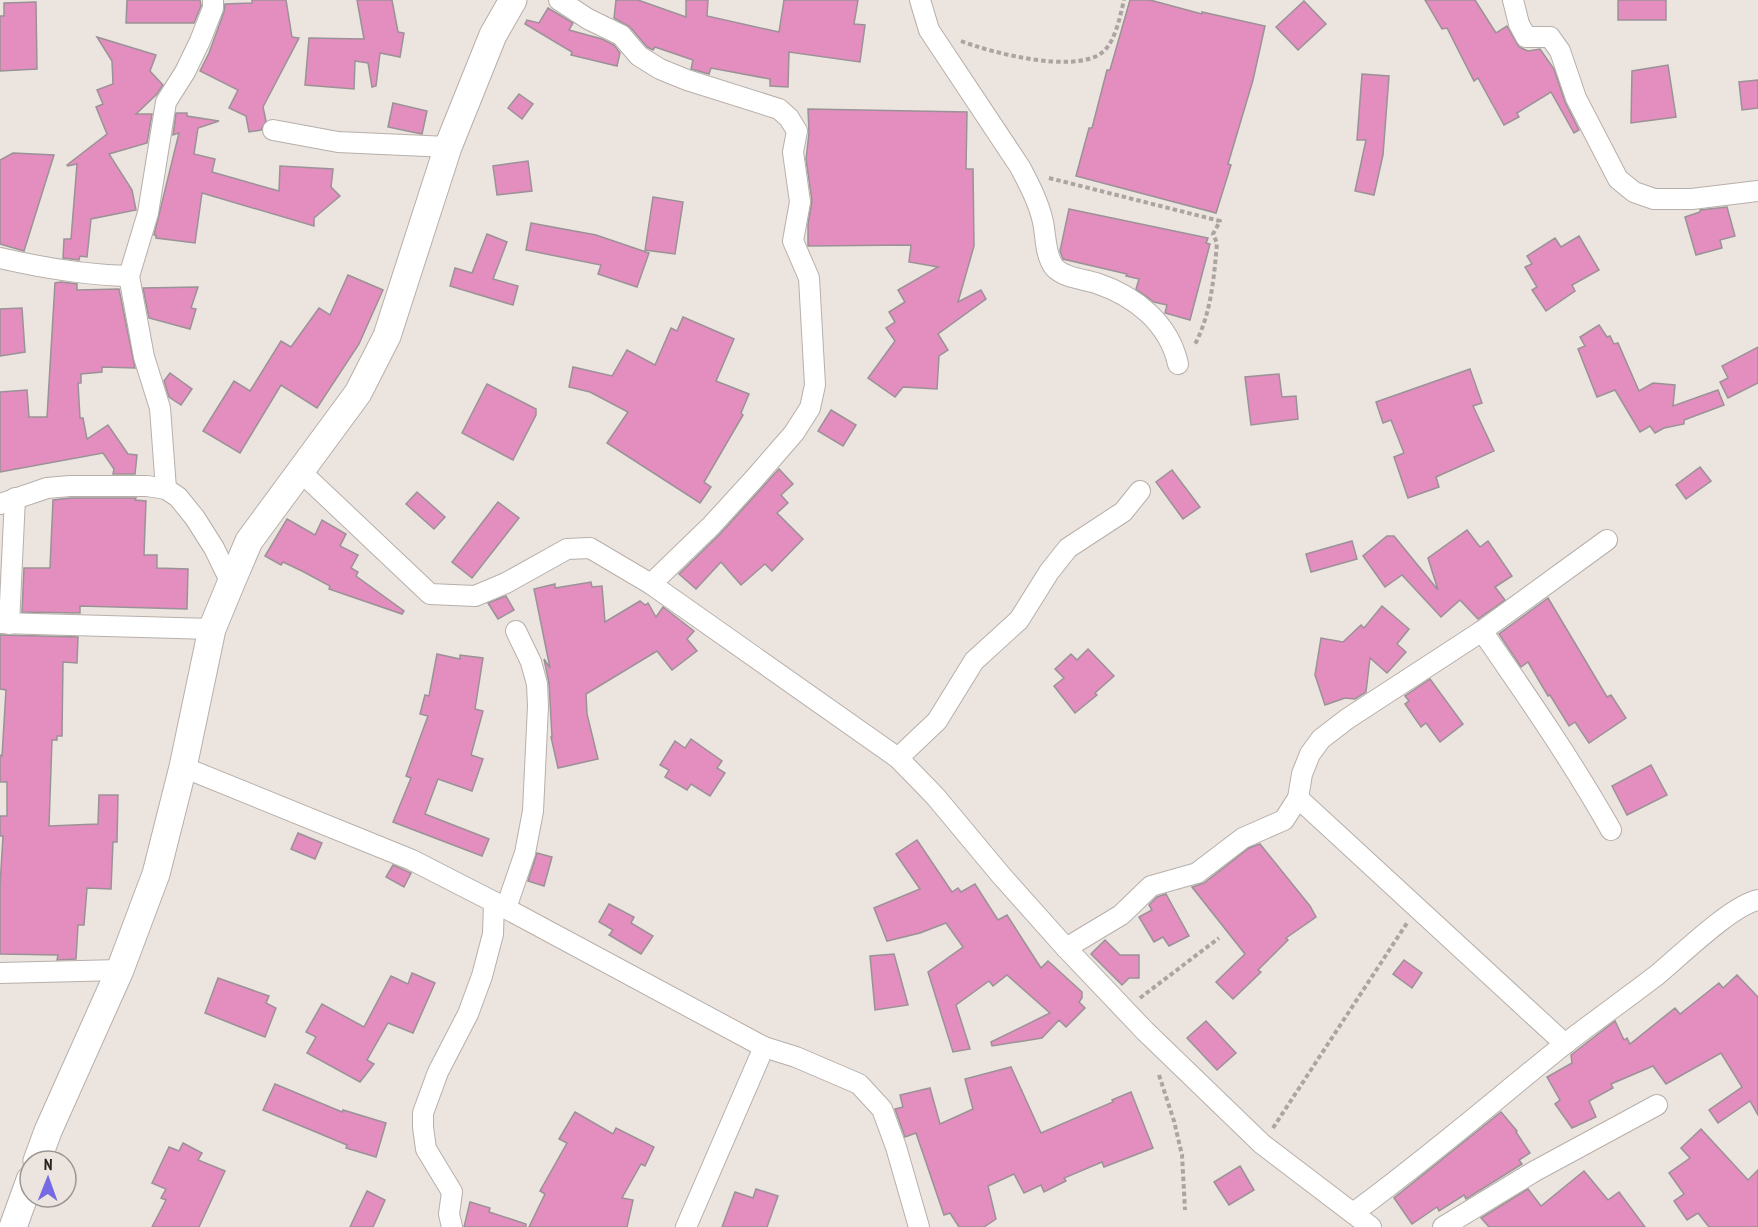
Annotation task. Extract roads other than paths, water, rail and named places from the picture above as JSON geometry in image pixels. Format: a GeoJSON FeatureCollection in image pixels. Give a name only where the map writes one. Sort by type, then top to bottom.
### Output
{"type":"FeatureCollection","features":[{"type":"Feature","properties":{"kind":"street"},"geometry":{"type":"LineString","coordinates":[[166,489],[160,408],[144,357],[129,276],[147,213],[166,102],[185,72],[200,41],[213,8],[213,0]]}},
{"type":"Feature","properties":{"kind":"street"},"geometry":{"type":"LineString","coordinates":[[41,1149],[120,970],[156,874],[183,767],[212,629],[249,541],[358,393],[387,336],[448,147],[493,35],[513,0]]}},
{"type":"Feature","properties":{"kind":"street"},"geometry":{"type":"LineString","coordinates":[[559,0],[588,19],[621,35],[639,56],[660,69],[687,80],[779,109],[789,118],[797,131],[794,152],[800,202],[793,241],[809,278],[815,385],[810,408],[794,433],[754,479],[711,526],[651,584]]}},
{"type":"Feature","properties":{"kind":"street"},"geometry":{"type":"LineString","coordinates":[[920,0],[929,30],[1020,167],[1032,190],[1043,221],[1052,264],[1060,273],[1119,292],[1145,309],[1165,331],[1175,348],[1178,364]]}},
{"type":"Feature","properties":{"kind":"street"},"geometry":{"type":"LineString","coordinates":[[1514,0],[1519,24],[1526,37],[1550,37],[1560,51],[1576,98],[1618,179],[1634,192],[1654,199],[1692,199],[1758,191]]}},
{"type":"Feature","properties":{"kind":"street"},"geometry":{"type":"LineString","coordinates":[[273,130],[338,142],[448,147]]}},
{"type":"Feature","properties":{"kind":"street"},"geometry":{"type":"LineString","coordinates":[[0,258],[42,268],[91,275],[129,276]]}},
{"type":"Feature","properties":{"kind":"street"},"geometry":{"type":"LineString","coordinates":[[300,471],[430,594],[475,596],[506,583],[567,549],[590,548],[651,584],[898,758],[935,796],[1066,948],[1125,1010],[1263,1143],[1371,1227]]}},
{"type":"Feature","properties":{"kind":"street"},"geometry":{"type":"LineString","coordinates":[[212,629],[4,624],[8,501],[48,488],[70,486],[147,486],[166,489],[178,497],[195,518],[214,548],[231,583]]}},
{"type":"Feature","properties":{"kind":"street"},"geometry":{"type":"LineString","coordinates":[[898,758],[937,721],[974,661],[1019,620],[1049,572],[1068,548],[1123,512],[1140,491]]}},
{"type":"Feature","properties":{"kind":"street"},"geometry":{"type":"LineString","coordinates":[[1066,948],[1121,915],[1151,886],[1197,873],[1242,838],[1284,820],[1298,798],[1302,774],[1310,754],[1320,739],[1357,712],[1482,631],[1607,540]]}},
{"type":"Feature","properties":{"kind":"street"},"geometry":{"type":"LineString","coordinates":[[452,1227],[449,1214],[452,1192],[426,1149],[423,1113],[438,1072],[468,1014],[482,976],[500,905],[525,853],[533,811],[538,706],[537,684],[531,662],[516,631]]}},
{"type":"Feature","properties":{"kind":"street"},"geometry":{"type":"LineString","coordinates":[[1482,631],[1548,727],[1611,830]]}},
{"type":"Feature","properties":{"kind":"street"},"geometry":{"type":"LineString","coordinates":[[183,767],[412,860],[764,1047],[796,1057],[859,1084],[882,1109],[896,1147],[919,1227]]}},
{"type":"Feature","properties":{"kind":"street"},"geometry":{"type":"LineString","coordinates":[[1298,798],[1565,1044]]}},
{"type":"Feature","properties":{"kind":"street"},"geometry":{"type":"LineString","coordinates":[[1353,1213],[1407,1173],[1565,1044],[1656,976],[1740,907],[1758,900]]}},
{"type":"Feature","properties":{"kind":"street"},"geometry":{"type":"LineString","coordinates":[[0,973],[120,970]]}},
{"type":"Feature","properties":{"kind":"street"},"geometry":{"type":"LineString","coordinates":[[686,1227],[764,1047]]}},
{"type":"Feature","properties":{"kind":"street"},"geometry":{"type":"LineString","coordinates":[[1443,1227],[1535,1172],[1658,1105]]}},
{"type":"Feature","properties":{"kind":"street"},"geometry":{"type":"LineString","coordinates":[[13,1227],[20,1209]]}}]}
